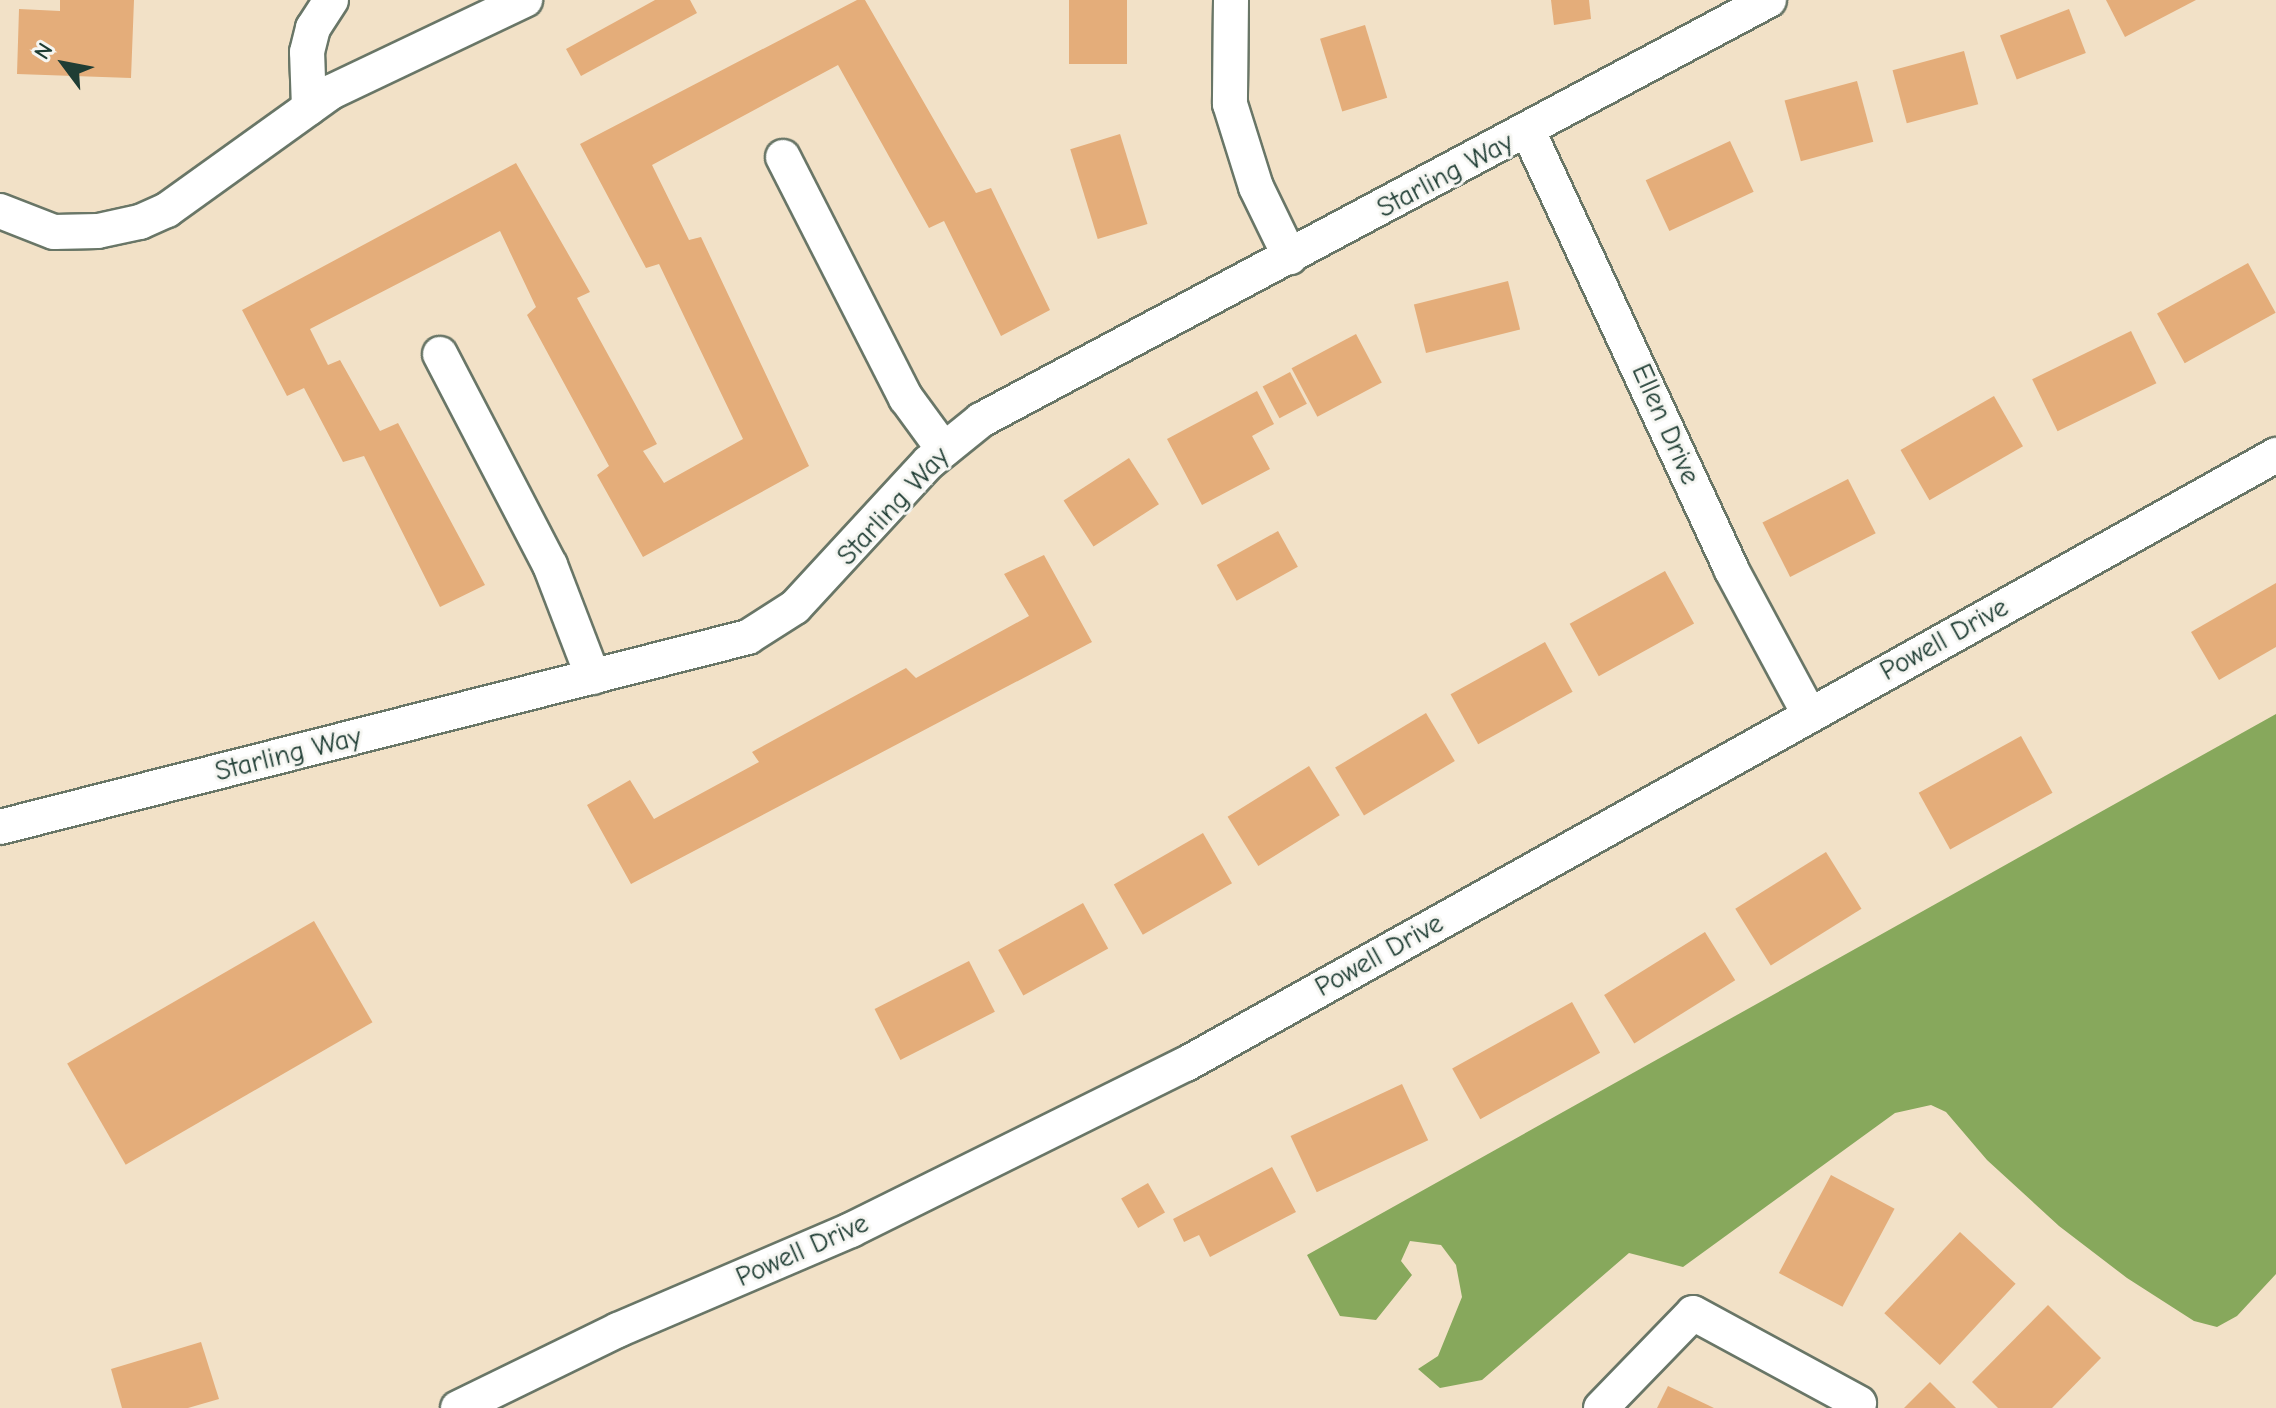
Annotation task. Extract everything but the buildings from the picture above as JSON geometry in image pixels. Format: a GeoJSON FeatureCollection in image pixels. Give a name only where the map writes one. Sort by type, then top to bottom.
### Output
{"type":"FeatureCollection","features":[{"type":"Feature","properties":{"kind":"street"},"geometry":{"type":"LineString","coordinates":[[309,108],[307,52],[313,28],[331,0]]}},
{"type":"Feature","properties":{"kind":"street"},"geometry":{"type":"LineString","coordinates":[[0,211],[54,232],[98,231],[140,222],[167,210],[331,92],[525,0]]}},
{"type":"Feature","properties":{"kind":"street"},"geometry":{"type":"LineString","coordinates":[[1231,0],[1230,104],[1256,187],[1290,257]]}},
{"type":"Feature","properties":{"kind":"street","name":"Starling Way"},"geometry":{"type":"LineString","coordinates":[[0,827],[748,637],[795,607],[944,450],[981,420],[1769,0]]}},
{"type":"Feature","properties":{"kind":"street","name":"Ellen Drive"},"geometry":{"type":"LineString","coordinates":[[1528,131],[1731,569],[1809,714]]}},
{"type":"Feature","properties":{"kind":"street"},"geometry":{"type":"LineString","coordinates":[[783,157],[906,398],[944,450]]}},
{"type":"Feature","properties":{"kind":"street"},"geometry":{"type":"LineString","coordinates":[[440,354],[550,565],[593,677]]}},
{"type":"Feature","properties":{"kind":"street","name":"Powell Drive"},"geometry":{"type":"LineString","coordinates":[[458,1408],[618,1330],[851,1230],[1186,1064],[2276,455]]}},
{"type":"Feature","properties":{"kind":"street"},"geometry":{"type":"LineString","coordinates":[[1601,1408],[1693,1313],[1859,1403]]}},
{"type":"Feature","properties":{"kind":"green space"},"geometry":{"type":"Polygon","coordinates":[[[2276,714],[2276,1274],[2237,1316],[2217,1327],[2194,1321],[2127,1278],[2059,1226],[1987,1160],[1946,1112],[1931,1105],[1895,1113],[1683,1267],[1629,1253],[1482,1380],[1440,1388],[1418,1369],[1438,1356],[1462,1297],[1456,1265],[1441,1245],[1410,1241],[1401,1261],[1412,1275],[1376,1320],[1340,1316],[1307,1255],[2276,714]]]}}]}
